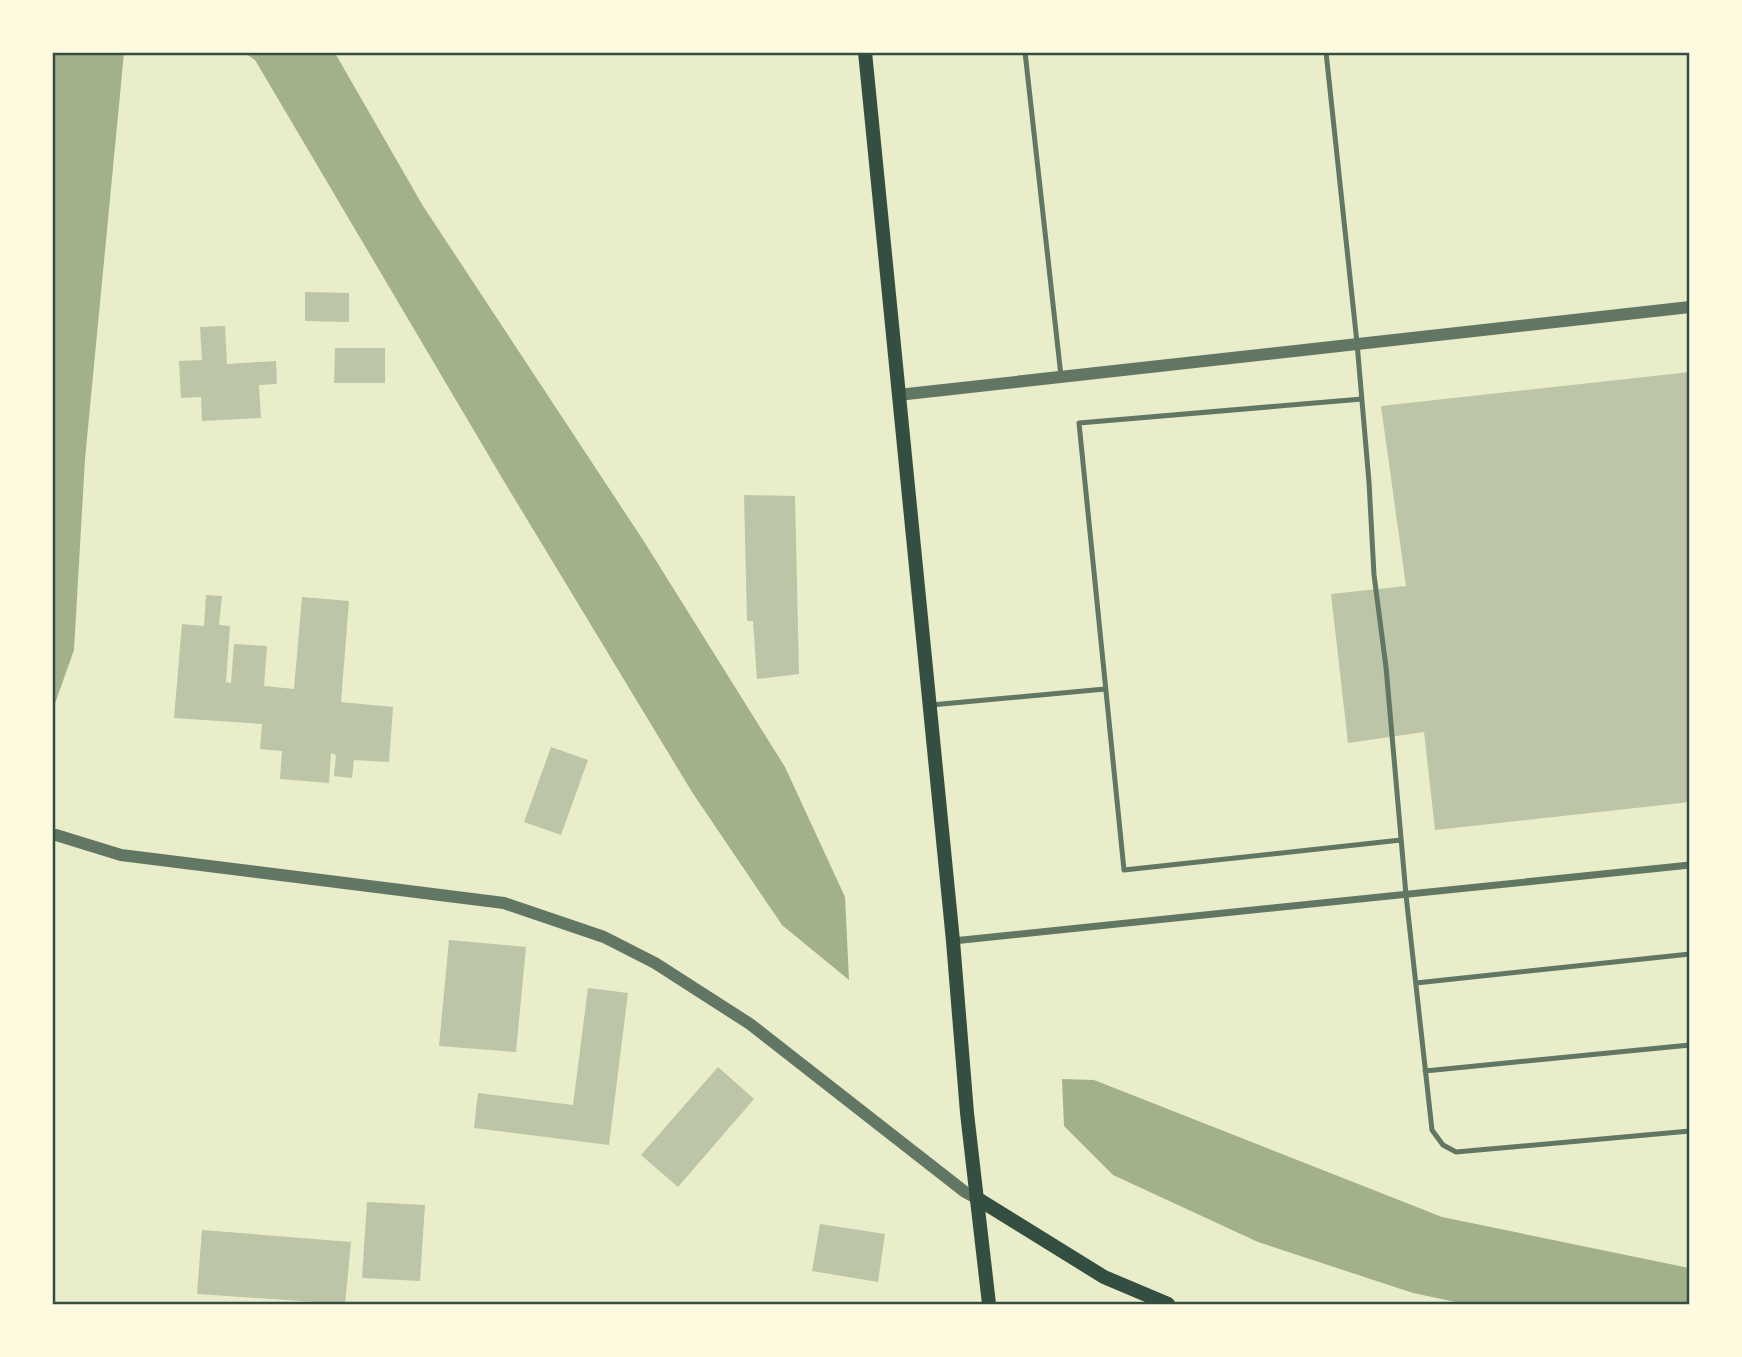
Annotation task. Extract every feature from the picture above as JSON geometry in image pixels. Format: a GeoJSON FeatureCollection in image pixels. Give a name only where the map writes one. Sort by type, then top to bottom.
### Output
{"type":"FeatureCollection","features":[{"type":"Feature","properties":{"kind":"main road"},"geometry":{"type":"LineString","coordinates":[[865,52],[953,942],[967,1113],[989,1304]]}},
{"type":"Feature","properties":{"kind":"main road"},"geometry":{"type":"LineString","coordinates":[[978,1199],[1104,1277],[1168,1304]]}},
{"type":"Feature","properties":{"kind":"street"},"geometry":{"type":"LineString","coordinates":[[898,395],[1689,307]]}},
{"type":"Feature","properties":{"kind":"street"},"geometry":{"type":"LineString","coordinates":[[56,835],[121,855],[504,903],[604,937],[655,963],[750,1024],[965,1192],[978,1199]]}},
{"type":"Feature","properties":{"kind":"street"},"geometry":{"type":"LineString","coordinates":[[953,942],[1689,865]]}},
{"type":"Feature","properties":{"kind":"lane"},"geometry":{"type":"LineString","coordinates":[[1025,52],[1061,377]]}},
{"type":"Feature","properties":{"kind":"lane"},"geometry":{"type":"LineString","coordinates":[[1326,52],[1357,343],[1374,575],[1386,667],[1406,895],[1432,1130],[1443,1145],[1457,1152],[1689,1131]]}},
{"type":"Feature","properties":{"kind":"lane"},"geometry":{"type":"LineString","coordinates":[[1362,399],[1079,423],[1124,870],[1401,840]]}},
{"type":"Feature","properties":{"kind":"lane"},"geometry":{"type":"LineString","coordinates":[[929,705],[1105,689]]}},
{"type":"Feature","properties":{"kind":"lane"},"geometry":{"type":"LineString","coordinates":[[1416,983],[1689,954]]}},
{"type":"Feature","properties":{"kind":"lane"},"geometry":{"type":"LineString","coordinates":[[1426,1071],[1689,1045]]}},
{"type":"Feature","properties":{"kind":"shaded area"},"geometry":{"type":"Polygon","coordinates":[[[53,52],[124,53],[85,459],[74,650],[53,709],[53,52]]]}},
{"type":"Feature","properties":{"kind":"shaded area"},"geometry":{"type":"Polygon","coordinates":[[[245,53],[335,53],[423,206],[645,543],[785,767],[845,897],[849,980],[782,925],[692,792],[502,478],[255,60],[245,53]]]}},
{"type":"Feature","properties":{"kind":"shaded area"},"geometry":{"type":"Polygon","coordinates":[[[1062,1079],[1094,1080],[1442,1217],[1689,1268],[1689,1304],[1465,1304],[1413,1293],[1258,1242],[1113,1175],[1064,1126],[1062,1079]]]}},
{"type":"Feature","properties":{"kind":"building"},"geometry":{"type":"Polygon","coordinates":[[[305,292],[349,293],[349,322],[305,321],[305,292]]]}},
{"type":"Feature","properties":{"kind":"building"},"geometry":{"type":"Polygon","coordinates":[[[225,326],[227,364],[276,361],[277,384],[259,385],[261,418],[202,421],[201,397],[181,398],[179,361],[202,360],[200,327],[225,326]]]}},
{"type":"Feature","properties":{"kind":"building"},"geometry":{"type":"Polygon","coordinates":[[[335,348],[385,348],[385,383],[334,383],[335,348]]]}},
{"type":"Feature","properties":{"kind":"building"},"geometry":{"type":"Polygon","coordinates":[[[1690,372],[1690,802],[1435,830],[1424,732],[1348,743],[1331,594],[1406,586],[1381,406],[1690,372]]]}},
{"type":"Feature","properties":{"kind":"building"},"geometry":{"type":"Polygon","coordinates":[[[744,495],[795,496],[799,674],[757,679],[753,621],[747,621],[744,495]]]}},
{"type":"Feature","properties":{"kind":"building"},"geometry":{"type":"Polygon","coordinates":[[[206,595],[222,596],[219,625],[230,626],[226,682],[231,683],[234,644],[267,646],[264,686],[294,689],[302,597],[349,601],[341,702],[393,707],[389,762],[354,760],[352,778],[334,776],[336,755],[331,753],[329,783],[280,779],[282,751],[260,749],[262,724],[174,718],[182,624],[204,626],[206,595]]]}},
{"type":"Feature","properties":{"kind":"building"},"geometry":{"type":"Polygon","coordinates":[[[551,747],[588,760],[561,835],[524,822],[551,747]]]}},
{"type":"Feature","properties":{"kind":"building"},"geometry":{"type":"Polygon","coordinates":[[[449,940],[526,947],[516,1052],[439,1046],[449,940]]]}},
{"type":"Feature","properties":{"kind":"building"},"geometry":{"type":"Polygon","coordinates":[[[588,988],[628,993],[609,1145],[474,1128],[478,1093],[573,1105],[588,988]]]}},
{"type":"Feature","properties":{"kind":"building"},"geometry":{"type":"Polygon","coordinates":[[[718,1067],[754,1099],[678,1187],[641,1155],[718,1067]]]}},
{"type":"Feature","properties":{"kind":"building"},"geometry":{"type":"Polygon","coordinates":[[[367,1202],[425,1205],[420,1281],[362,1278],[367,1202]]]}},
{"type":"Feature","properties":{"kind":"building"},"geometry":{"type":"Polygon","coordinates":[[[820,1224],[885,1234],[878,1282],[812,1271],[820,1224]]]}},
{"type":"Feature","properties":{"kind":"building"},"geometry":{"type":"Polygon","coordinates":[[[202,1230],[351,1242],[345,1304],[197,1294],[202,1230]]]}}]}
